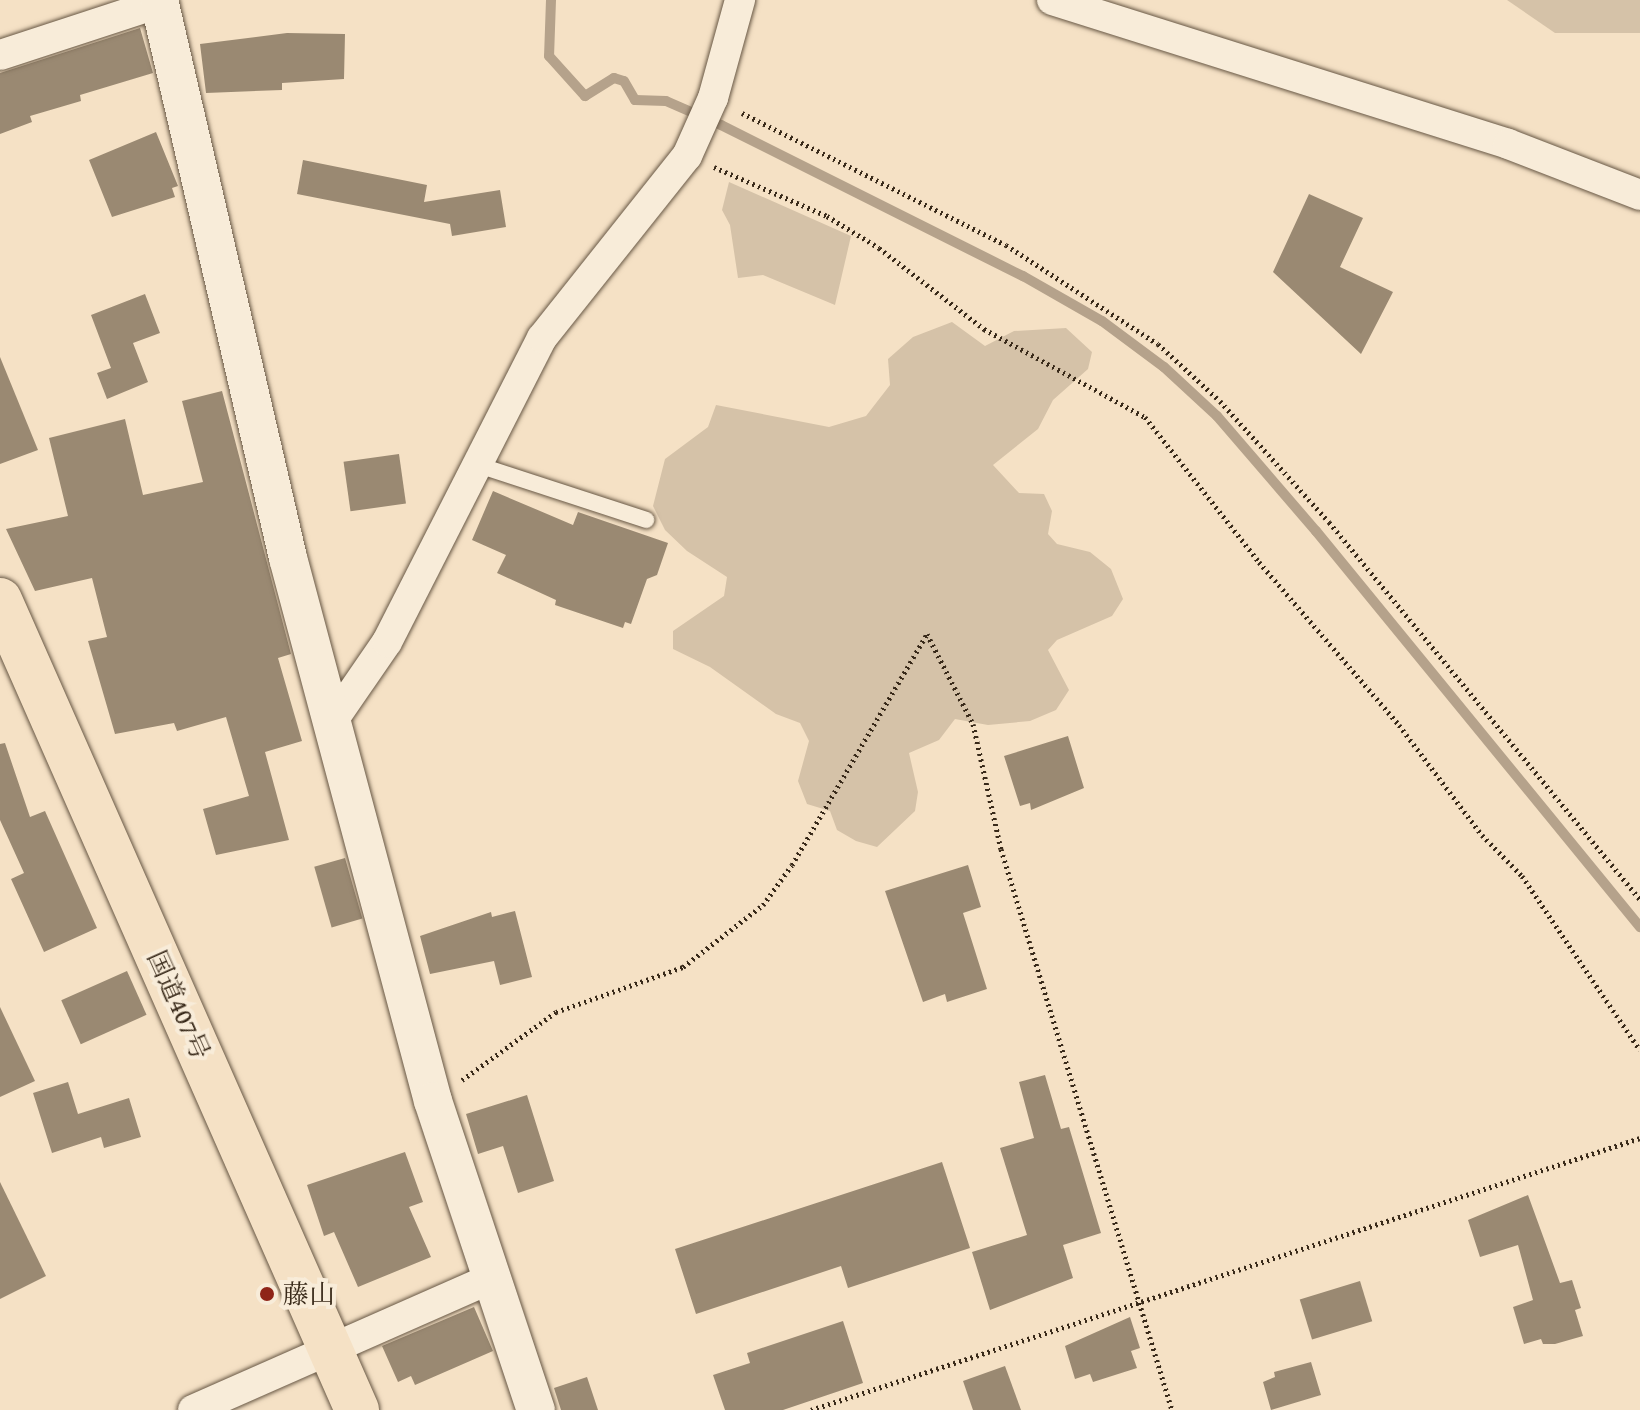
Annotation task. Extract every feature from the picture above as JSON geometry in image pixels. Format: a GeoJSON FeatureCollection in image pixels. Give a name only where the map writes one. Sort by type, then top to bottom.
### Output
{"type":"FeatureCollection","features":[{"type":"Feature","properties":{"kind":"highway","name":"国道407号"},"geometry":{"type":"LineString","coordinates":[[0,600],[357,1410]]}},
{"type":"Feature","properties":{"kind":"street"},"geometry":{"type":"LineString","coordinates":[[334,719],[387,642],[542,338],[687,156],[713,98],[740,0]]}},
{"type":"Feature","properties":{"kind":"street"},"geometry":{"type":"LineString","coordinates":[[1052,0],[1495,139],[1640,195]]}},
{"type":"Feature","properties":{"kind":"street"},"geometry":{"type":"LineString","coordinates":[[0,55],[159,2],[288,558],[334,719],[433,1101],[536,1410]]}},
{"type":"Feature","properties":{"kind":"street"},"geometry":{"type":"LineString","coordinates":[[193,1410],[330,1346],[490,1279]]}},
{"type":"Feature","properties":{"kind":"lane"},"geometry":{"type":"LineString","coordinates":[[478,465],[646,520]]}},
{"type":"Feature","properties":{"kind":"path"},"geometry":{"type":"LineString","coordinates":[[713,98],[1006,245],[1158,344],[1220,401],[1329,522],[1640,899]]}},
{"type":"Feature","properties":{"kind":"path"},"geometry":{"type":"LineString","coordinates":[[687,156],[827,216],[879,248],[984,329],[1145,417],[1259,562],[1399,725],[1473,824],[1522,876],[1640,1050]]}},
{"type":"Feature","properties":{"kind":"path"},"geometry":{"type":"LineString","coordinates":[[433,1101],[556,1012],[683,967],[763,905],[792,865],[927,634],[973,724],[1001,849],[1172,1410]]}},
{"type":"Feature","properties":{"kind":"path"},"geometry":{"type":"LineString","coordinates":[[811,1410],[1640,1138]]}},
{"type":"Feature","properties":{"kind":"shaded area"},"geometry":{"type":"Polygon","coordinates":[[[1507,0],[1640,0],[1640,33],[1555,33],[1507,0]]]}},
{"type":"Feature","properties":{"kind":"shaded area"},"geometry":{"type":"Polygon","coordinates":[[[729,182],[851,236],[835,305],[763,275],[738,278],[730,225],[722,210],[729,182]]]}},
{"type":"Feature","properties":{"kind":"shaded area"},"geometry":{"type":"Polygon","coordinates":[[[952,322],[985,346],[1014,331],[1066,328],[1092,352],[1088,369],[1053,400],[1038,429],[993,465],[1019,493],[1044,494],[1052,511],[1048,534],[1057,544],[1090,552],[1111,569],[1123,599],[1112,616],[1057,640],[1048,650],[1069,690],[1056,710],[1030,721],[988,725],[955,719],[939,740],[909,753],[918,792],[915,811],[877,847],[856,841],[837,830],[830,811],[807,804],[798,781],[809,741],[800,723],[776,714],[710,667],[673,649],[673,631],[724,596],[727,577],[687,551],[665,530],[653,506],[665,459],[708,427],[716,405],[829,427],[866,416],[890,385],[888,359],[913,337],[952,322]]]}},
{"type":"Feature","properties":{"kind":"building"},"geometry":{"type":"Polygon","coordinates":[[[140,28],[153,73],[80,95],[81,101],[30,116],[32,122],[0,134],[0,73],[140,28]]]}},
{"type":"Feature","properties":{"kind":"building"},"geometry":{"type":"Polygon","coordinates":[[[287,33],[345,34],[344,79],[282,83],[282,90],[206,93],[200,44],[287,33]]]}},
{"type":"Feature","properties":{"kind":"building"},"geometry":{"type":"Polygon","coordinates":[[[156,132],[178,186],[172,188],[175,197],[112,217],[89,160],[156,132]]]}},
{"type":"Feature","properties":{"kind":"building"},"geometry":{"type":"Polygon","coordinates":[[[303,160],[427,185],[424,202],[500,190],[506,227],[452,236],[450,224],[297,194],[303,160]]]}},
{"type":"Feature","properties":{"kind":"building"},"geometry":{"type":"Polygon","coordinates":[[[1309,194],[1363,218],[1340,267],[1393,292],[1361,354],[1273,272],[1309,194]]]}},
{"type":"Feature","properties":{"kind":"building"},"geometry":{"type":"Polygon","coordinates":[[[145,294],[160,333],[133,343],[148,382],[107,399],[97,373],[111,368],[91,315],[145,294]]]}},
{"type":"Feature","properties":{"kind":"building"},"geometry":{"type":"Polygon","coordinates":[[[0,357],[38,450],[0,464],[0,357]]]}},
{"type":"Feature","properties":{"kind":"building"},"geometry":{"type":"Polygon","coordinates":[[[222,391],[291,654],[278,658],[302,741],[265,752],[289,840],[216,855],[203,809],[249,796],[226,717],[177,731],[174,723],[115,734],[88,641],[107,637],[92,578],[35,591],[6,529],[68,516],[49,438],[125,419],[143,495],[203,482],[182,401],[222,391]]]}},
{"type":"Feature","properties":{"kind":"building"},"geometry":{"type":"Polygon","coordinates":[[[399,454],[406,504],[351,511],[344,462],[399,454]]]}},
{"type":"Feature","properties":{"kind":"building"},"geometry":{"type":"Polygon","coordinates":[[[493,491],[573,525],[578,512],[668,543],[657,575],[647,579],[631,624],[625,622],[623,628],[555,605],[556,600],[497,573],[506,555],[472,540],[493,491]]]}},
{"type":"Feature","properties":{"kind":"building"},"geometry":{"type":"Polygon","coordinates":[[[1068,736],[1084,788],[1031,810],[1030,803],[1020,806],[1004,756],[1068,736]]]}},
{"type":"Feature","properties":{"kind":"building"},"geometry":{"type":"Polygon","coordinates":[[[5,743],[30,817],[45,811],[97,928],[44,952],[11,879],[24,873],[0,820],[0,744],[5,743]]]}},
{"type":"Feature","properties":{"kind":"building"},"geometry":{"type":"Polygon","coordinates":[[[345,858],[362,919],[332,927],[314,867],[345,858]]]}},
{"type":"Feature","properties":{"kind":"building"},"geometry":{"type":"Polygon","coordinates":[[[968,865],[981,907],[963,913],[987,989],[947,1002],[945,994],[923,1002],[885,891],[968,865]]]}},
{"type":"Feature","properties":{"kind":"building"},"geometry":{"type":"Polygon","coordinates":[[[515,911],[532,977],[500,985],[494,961],[430,974],[420,936],[491,912],[492,917],[515,911]]]}},
{"type":"Feature","properties":{"kind":"building"},"geometry":{"type":"Polygon","coordinates":[[[127,971],[147,1015],[81,1044],[61,1000],[127,971]]]}},
{"type":"Feature","properties":{"kind":"building"},"geometry":{"type":"Polygon","coordinates":[[[0,1007],[35,1081],[0,1097],[0,1007]]]}},
{"type":"Feature","properties":{"kind":"building"},"geometry":{"type":"Polygon","coordinates":[[[1045,1075],[1061,1129],[1069,1127],[1101,1233],[1063,1245],[1073,1278],[990,1310],[972,1252],[1027,1235],[1000,1148],[1034,1138],[1019,1082],[1045,1075]]]}},
{"type":"Feature","properties":{"kind":"building"},"geometry":{"type":"Polygon","coordinates":[[[68,1082],[78,1114],[129,1098],[141,1137],[104,1148],[101,1137],[52,1153],[33,1093],[68,1082]]]}},
{"type":"Feature","properties":{"kind":"building"},"geometry":{"type":"Polygon","coordinates":[[[527,1095],[554,1181],[518,1193],[503,1146],[478,1154],[466,1114],[527,1095]]]}},
{"type":"Feature","properties":{"kind":"building"},"geometry":{"type":"Polygon","coordinates":[[[405,1152],[423,1202],[409,1207],[431,1257],[358,1287],[334,1232],[324,1236],[307,1185],[405,1152]]]}},
{"type":"Feature","properties":{"kind":"building"},"geometry":{"type":"Polygon","coordinates":[[[942,1162],[970,1248],[848,1288],[841,1266],[696,1314],[675,1249],[942,1162]]]}},
{"type":"Feature","properties":{"kind":"building"},"geometry":{"type":"Polygon","coordinates":[[[0,1182],[46,1276],[0,1299],[0,1182]]]}},
{"type":"Feature","properties":{"kind":"building"},"geometry":{"type":"Polygon","coordinates":[[[1528,1195],[1560,1283],[1572,1280],[1581,1308],[1575,1310],[1583,1336],[1555,1344],[1543,1344],[1541,1339],[1524,1344],[1513,1307],[1533,1300],[1518,1245],[1480,1257],[1468,1220],[1528,1195]]]}},
{"type":"Feature","properties":{"kind":"building"},"geometry":{"type":"Polygon","coordinates":[[[1360,1281],[1372,1321],[1312,1340],[1300,1299],[1360,1281]]]}},
{"type":"Feature","properties":{"kind":"building"},"geometry":{"type":"Polygon","coordinates":[[[474,1307],[493,1351],[415,1385],[411,1376],[398,1382],[382,1346],[474,1307]]]}},
{"type":"Feature","properties":{"kind":"building"},"geometry":{"type":"Polygon","coordinates":[[[1130,1317],[1140,1348],[1131,1351],[1137,1368],[1093,1382],[1090,1374],[1075,1379],[1065,1346],[1130,1317]]]}},
{"type":"Feature","properties":{"kind":"building"},"geometry":{"type":"Polygon","coordinates":[[[843,1321],[863,1383],[783,1410],[725,1410],[713,1375],[750,1363],[747,1353],[843,1321]]]}},
{"type":"Feature","properties":{"kind":"building"},"geometry":{"type":"Polygon","coordinates":[[[1311,1362],[1321,1395],[1271,1410],[1263,1382],[1275,1377],[1274,1372],[1311,1362]]]}},
{"type":"Feature","properties":{"kind":"building"},"geometry":{"type":"Polygon","coordinates":[[[1005,1366],[1021,1410],[973,1410],[963,1381],[1005,1366]]]}},
{"type":"Feature","properties":{"kind":"building"},"geometry":{"type":"Polygon","coordinates":[[[587,1377],[598,1410],[561,1410],[554,1388],[587,1377]]]}},
{"type":"Feature","properties":{"kind":"waterway"},"geometry":{"type":"LineString","coordinates":[[551,0],[549,56],[585,96],[614,78],[624,81],[635,100],[666,101],[721,125],[1023,276],[1102,321],[1164,367],[1217,416],[1316,531],[1640,927]]}},
{"type":"Feature","properties":{"kind":"place","name":"藤山"},"geometry":{"type":"Point","coordinates":[267,1294]}}]}
